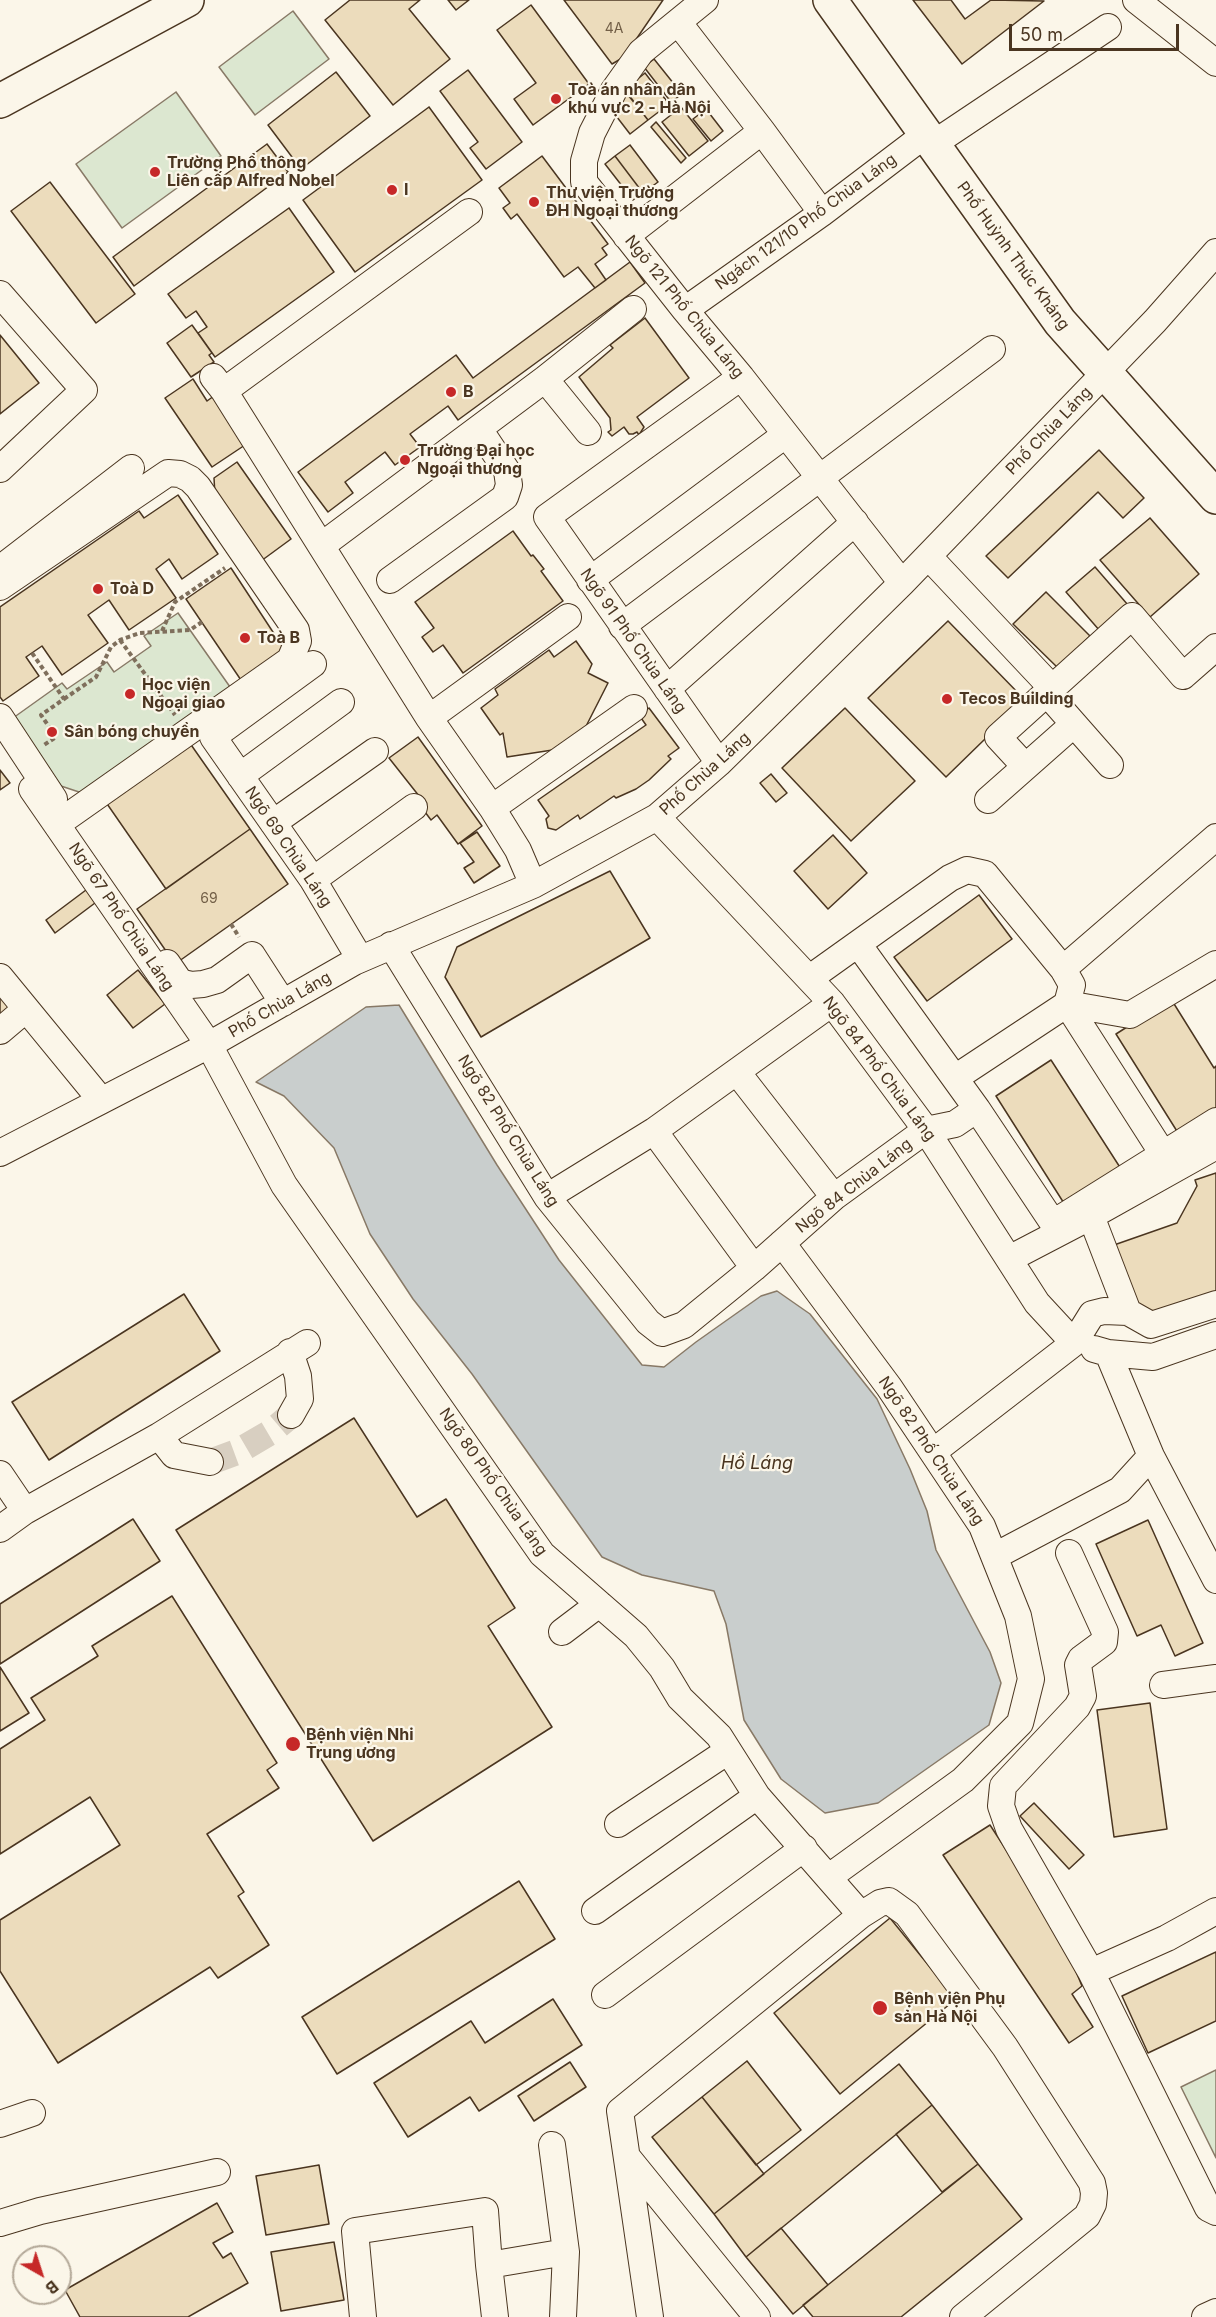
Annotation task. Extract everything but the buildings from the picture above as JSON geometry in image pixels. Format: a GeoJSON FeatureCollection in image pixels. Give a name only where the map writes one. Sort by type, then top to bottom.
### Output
{"type":"FeatureCollection","features":[{"type":"Feature","properties":{"kind":"main road"},"geometry":{"type":"LineString","coordinates":[[0,101],[187,0]]}},
{"type":"Feature","properties":{"kind":"main road","name":"Phố Huỳnh Thúc Kháng"},"geometry":{"type":"LineString","coordinates":[[830,0],[1060,322],[1216,497]]}},
{"type":"Feature","properties":{"kind":"street","name":"Ngõ 121 Phố Chùa Láng"},"geometry":{"type":"LineString","coordinates":[[705,0],[641,52],[614,90],[592,133],[584,161],[584,182],[902,582]]}},
{"type":"Feature","properties":{"kind":"street"},"geometry":{"type":"LineString","coordinates":[[1136,0],[1216,63]]}},
{"type":"Feature","properties":{"kind":"street"},"geometry":{"type":"LineString","coordinates":[[678,22],[822,213]]}},
{"type":"Feature","properties":{"kind":"street","name":"Ngách 121/10 Phố Chùa Láng"},"geometry":{"type":"LineString","coordinates":[[685,310],[929,139],[1108,27]]}},
{"type":"Feature","properties":{"kind":"street"},"geometry":{"type":"LineString","coordinates":[[626,236],[762,131]]}},
{"type":"Feature","properties":{"kind":"street"},"geometry":{"type":"LineString","coordinates":[[469,212],[218,384],[429,718],[492,808],[518,850],[533,885]]}},
{"type":"Feature","properties":{"kind":"street","name":"Phố Chùa Láng"},"geometry":{"type":"LineString","coordinates":[[0,1153],[209,1045],[360,959],[533,885],[657,817],[719,763],[928,556],[1155,321],[1216,252]]}},
{"type":"Feature","properties":{"kind":"street"},"geometry":{"type":"LineString","coordinates":[[0,294],[84,390],[0,469]]}},
{"type":"Feature","properties":{"kind":"street"},"geometry":{"type":"LineString","coordinates":[[321,546],[545,379],[633,309]]}},
{"type":"Feature","properties":{"kind":"street"},"geometry":{"type":"LineString","coordinates":[[622,626],[992,349]]}},
{"type":"Feature","properties":{"kind":"street","name":"Ngõ 91 Phố Chùa Láng"},"geometry":{"type":"LineString","coordinates":[[719,763],[548,517],[741,377]]}},
{"type":"Feature","properties":{"kind":"street"},"geometry":{"type":"LineString","coordinates":[[545,379],[588,432]]}},
{"type":"Feature","properties":{"kind":"street"},"geometry":{"type":"LineString","coordinates":[[390,580],[505,497],[509,485],[507,471],[479,429]]}},
{"type":"Feature","properties":{"kind":"street"},"geometry":{"type":"LineString","coordinates":[[590,580],[785,435]]}},
{"type":"Feature","properties":{"kind":"street"},"geometry":{"type":"LineString","coordinates":[[0,569],[131,468]]}},
{"type":"Feature","properties":{"kind":"street"},"geometry":{"type":"LineString","coordinates":[[0,587],[168,473],[180,474],[190,479],[206,518],[245,555],[296,630],[298,641],[290,660],[184,726],[67,817]]}},
{"type":"Feature","properties":{"kind":"street"},"geometry":{"type":"LineString","coordinates":[[667,689],[855,522]]}},
{"type":"Feature","properties":{"kind":"street"},"geometry":{"type":"LineString","coordinates":[[928,556],[1053,689],[1052,699],[1110,765]]}},
{"type":"Feature","properties":{"kind":"street"},"geometry":{"type":"LineString","coordinates":[[1022,763],[998,737],[1132,616],[1183,676],[1216,647]]}},
{"type":"Feature","properties":{"kind":"street"},"geometry":{"type":"LineString","coordinates":[[429,718],[568,617]]}},
{"type":"Feature","properties":{"kind":"street","name":"Ngõ 69 Chùa Láng"},"geometry":{"type":"LineString","coordinates":[[313,664],[213,737],[313,880],[360,959]]}},
{"type":"Feature","properties":{"kind":"street"},"geometry":{"type":"LineString","coordinates":[[240,776],[341,702]]}},
{"type":"Feature","properties":{"kind":"street"},"geometry":{"type":"LineString","coordinates":[[492,808],[634,708]]}},
{"type":"Feature","properties":{"kind":"street"},"geometry":{"type":"LineString","coordinates":[[0,717],[180,982],[191,985],[217,980],[247,948],[284,1002]]}},
{"type":"Feature","properties":{"kind":"street"},"geometry":{"type":"LineString","coordinates":[[988,800],[1074,724]]}},
{"type":"Feature","properties":{"kind":"street"},"geometry":{"type":"LineString","coordinates":[[273,824],[375,751]]}},
{"type":"Feature","properties":{"kind":"street","name":"Ngõ 67 Phố Chùa Láng"},"geometry":{"type":"LineString","coordinates":[[32,789],[209,1045]]}},
{"type":"Feature","properties":{"kind":"street"},"geometry":{"type":"LineString","coordinates":[[313,880],[414,807]]}},
{"type":"Feature","properties":{"kind":"street","name":"Ngõ 84 Phố Chùa Láng"},"geometry":{"type":"LineString","coordinates":[[657,817],[832,1003],[926,1130],[1038,1303],[1074,1343]]}},
{"type":"Feature","properties":{"kind":"street"},"geometry":{"type":"LineString","coordinates":[[1063,969],[1216,837]]}},
{"type":"Feature","properties":{"kind":"street"},"geometry":{"type":"LineString","coordinates":[[810,978],[950,878],[967,870],[985,874],[1063,969],[1072,985],[1067,1004],[954,1078]]}},
{"type":"Feature","properties":{"kind":"street"},"geometry":{"type":"LineString","coordinates":[[858,944],[977,1109],[1053,1223],[1216,1122]]}},
{"type":"Feature","properties":{"kind":"street","name":"Ngõ 82 Phố Chùa Láng"},"geometry":{"type":"LineString","coordinates":[[391,945],[547,1197],[648,1322],[662,1334]]}},
{"type":"Feature","properties":{"kind":"street"},"geometry":{"type":"LineString","coordinates":[[1067,1004],[1130,1015],[1216,964]]}},
{"type":"Feature","properties":{"kind":"street"},"geometry":{"type":"LineString","coordinates":[[0,977],[101,1100]]}},
{"type":"Feature","properties":{"kind":"street"},"geometry":{"type":"LineString","coordinates":[[547,1197],[654,1131],[832,1003]]}},
{"type":"Feature","properties":{"kind":"street"},"geometry":{"type":"LineString","coordinates":[[1067,1004],[1163,1154]]}},
{"type":"Feature","properties":{"kind":"street"},"geometry":{"type":"LineString","coordinates":[[0,1031],[26,1009]]}},
{"type":"Feature","properties":{"kind":"street","name":"Ngõ 80 Phố Chùa Láng"},"geometry":{"type":"LineString","coordinates":[[209,1045],[284,1185],[535,1545],[542,1554],[636,1636],[662,1668],[680,1698],[719,1736],[757,1796],[861,1915]]}},
{"type":"Feature","properties":{"kind":"street"},"geometry":{"type":"LineString","coordinates":[[737,1072],[834,1197]]}},
{"type":"Feature","properties":{"kind":"street"},"geometry":{"type":"LineString","coordinates":[[926,1130],[955,1124],[977,1109]]}},
{"type":"Feature","properties":{"kind":"street","name":"Ngõ 84 Chùa Láng"},"geometry":{"type":"LineString","coordinates":[[662,1334],[684,1325],[754,1268],[834,1197],[926,1130]]}},
{"type":"Feature","properties":{"kind":"street"},"geometry":{"type":"LineString","coordinates":[[654,1131],[754,1268]]}},
{"type":"Feature","properties":{"kind":"street"},"geometry":{"type":"LineString","coordinates":[[1009,1259],[1216,1146]]}},
{"type":"Feature","properties":{"kind":"street"},"geometry":{"type":"LineString","coordinates":[[1091,1216],[1128,1312]]}},
{"type":"Feature","properties":{"kind":"street","name":"Ngõ 82 Phố Chùa Láng"},"geometry":{"type":"LineString","coordinates":[[782,1243],[889,1387],[982,1526],[1018,1616],[1030,1679],[1020,1723],[963,1780],[828,1877]]}},
{"type":"Feature","properties":{"kind":"street"},"geometry":{"type":"LineString","coordinates":[[933,1452],[1074,1343],[1092,1314],[1104,1311],[1128,1312],[1151,1325],[1216,1304]]}},
{"type":"Feature","properties":{"kind":"street"},"geometry":{"type":"LineString","coordinates":[[1074,1343],[1108,1353],[1153,1357],[1216,1335]]}},
{"type":"Feature","properties":{"kind":"street"},"geometry":{"type":"LineString","coordinates":[[0,1529],[25,1511],[159,1436],[299,1347],[300,1399],[291,1415]]}},
{"type":"Feature","properties":{"kind":"street"},"geometry":{"type":"LineString","coordinates":[[1108,1353],[1151,1456],[1216,1580]]}},
{"type":"Feature","properties":{"kind":"street"},"geometry":{"type":"LineString","coordinates":[[159,1436],[174,1455],[210,1462]]}},
{"type":"Feature","properties":{"kind":"street"},"geometry":{"type":"LineString","coordinates":[[995,1556],[1120,1490],[1151,1456]]}},
{"type":"Feature","properties":{"kind":"street"},"geometry":{"type":"LineString","coordinates":[[0,1474],[25,1511]]}},
{"type":"Feature","properties":{"kind":"street"},"geometry":{"type":"LineString","coordinates":[[1069,1553],[1105,1632],[1104,1642],[1081,1659],[1078,1665],[1083,1696],[1077,1707],[1003,1786],[1001,1806],[1010,1829],[1091,1972],[1208,2208],[1216,2212]]}},
{"type":"Feature","properties":{"kind":"street"},"geometry":{"type":"LineString","coordinates":[[562,1632],[599,1604]]}},
{"type":"Feature","properties":{"kind":"street"},"geometry":{"type":"LineString","coordinates":[[1163,1685],[1216,1678]]}},
{"type":"Feature","properties":{"kind":"street"},"geometry":{"type":"LineString","coordinates":[[618,1824],[728,1751]]}},
{"type":"Feature","properties":{"kind":"street"},"geometry":{"type":"LineString","coordinates":[[595,1911],[757,1796]]}},
{"type":"Feature","properties":{"kind":"street"},"geometry":{"type":"LineString","coordinates":[[605,1995],[804,1848]]}},
{"type":"Feature","properties":{"kind":"street"},"geometry":{"type":"LineString","coordinates":[[650,2317],[620,2111],[861,1915],[889,1901],[907,1914],[1005,2048],[1092,2183],[1094,2193],[1093,2204],[1087,2216],[963,2317]]}},
{"type":"Feature","properties":{"kind":"street"},"geometry":{"type":"LineString","coordinates":[[1091,1972],[1167,1938],[1216,1911]]}},
{"type":"Feature","properties":{"kind":"street"},"geometry":{"type":"LineString","coordinates":[[0,2124],[32,2113]]}},
{"type":"Feature","properties":{"kind":"street"},"geometry":{"type":"LineString","coordinates":[[552,2145],[566,2252],[564,2317]]}},
{"type":"Feature","properties":{"kind":"street"},"geometry":{"type":"LineString","coordinates":[[628,2158],[749,2314]]}},
{"type":"Feature","properties":{"kind":"street"},"geometry":{"type":"LineString","coordinates":[[0,2223],[51,2209],[217,2172]]}},
{"type":"Feature","properties":{"kind":"street"},"geometry":{"type":"LineString","coordinates":[[363,2317],[355,2231],[485,2211],[495,2317]]}},
{"type":"Feature","properties":{"kind":"street"},"geometry":{"type":"LineString","coordinates":[[489,2265],[566,2252]]}},
{"type":"Feature","properties":{"kind":"street"},"geometry":{"type":"LineString","coordinates":[[1205,2317],[1216,2312]]}},
{"type":"Feature","properties":{"kind":"path"},"geometry":{"type":"LineString","coordinates":[[162,631],[175,603],[245,555]]}},
{"type":"Feature","properties":{"kind":"path"},"geometry":{"type":"LineString","coordinates":[[56,737],[41,715],[96,677],[111,647],[120,640],[140,633],[190,630],[202,622]]}},
{"type":"Feature","properties":{"kind":"path"},"geometry":{"type":"LineString","coordinates":[[120,640],[184,726]]}},
{"type":"Feature","properties":{"kind":"path"},"geometry":{"type":"LineString","coordinates":[[32,653],[64,699]]}},
{"type":"Feature","properties":{"kind":"path"},"geometry":{"type":"LineString","coordinates":[[231,924],[247,948]]}},
{"type":"Feature","properties":{"kind":"green space"},"geometry":{"type":"Polygon","coordinates":[[[293,11],[329,59],[255,115],[219,67],[293,11]]]}},
{"type":"Feature","properties":{"kind":"green space"},"geometry":{"type":"Polygon","coordinates":[[[176,92],[221,156],[122,228],[76,164],[176,92]]]}},
{"type":"Feature","properties":{"kind":"green space"},"geometry":{"type":"Polygon","coordinates":[[[178,613],[235,694],[85,794],[61,786],[13,718],[62,683],[67,689],[107,662],[114,672],[151,646],[144,636],[178,613]]]}},
{"type":"Feature","properties":{"kind":"green space"},"geometry":{"type":"Polygon","coordinates":[[[1216,2070],[1216,2158],[1181,2087],[1216,2070]]]}},
{"type":"Feature","properties":{"kind":"water","name":"Hồ Láng"},"geometry":{"type":"Polygon","coordinates":[[[399,1005],[497,1165],[559,1260],[642,1365],[664,1367],[761,1296],[777,1291],[810,1314],[877,1399],[927,1511],[936,1550],[990,1652],[1001,1683],[989,1725],[878,1803],[825,1813],[781,1779],[744,1720],[726,1624],[714,1591],[642,1575],[602,1557],[472,1374],[413,1299],[370,1234],[334,1148],[284,1096],[256,1082],[366,1007],[399,1005]]]}},
{"type":"Feature","properties":{"kind":"tunnel"},"geometry":{"type":"LineString","coordinates":[[210,1462],[237,1452],[271,1432],[291,1415]]}},
{"type":"Feature","properties":{"kind":"place","name":"Toà án nhân dân khu vực 2 - Hà Nội"},"geometry":{"type":"Point","coordinates":[556,99]}},
{"type":"Feature","properties":{"kind":"place","name":"Trường Phổ thông Liên cấp Alfred Nobel"},"geometry":{"type":"Point","coordinates":[155,172]}},
{"type":"Feature","properties":{"kind":"place","name":"I"},"geometry":{"type":"Point","coordinates":[392,190]}},
{"type":"Feature","properties":{"kind":"place","name":"Thư viện Trường ĐH Ngoại thương"},"geometry":{"type":"Point","coordinates":[534,202]}},
{"type":"Feature","properties":{"kind":"place","name":"B"},"geometry":{"type":"Point","coordinates":[451,392]}},
{"type":"Feature","properties":{"kind":"place","name":"Trường Đại học Ngoại thương"},"geometry":{"type":"Point","coordinates":[405,460]}},
{"type":"Feature","properties":{"kind":"place","name":"Toà D"},"geometry":{"type":"Point","coordinates":[98,589]}},
{"type":"Feature","properties":{"kind":"place","name":"Toà B"},"geometry":{"type":"Point","coordinates":[245,638]}},
{"type":"Feature","properties":{"kind":"place","name":"Học viện Ngoại giao"},"geometry":{"type":"Point","coordinates":[130,694]}},
{"type":"Feature","properties":{"kind":"place","name":"Tecos Building"},"geometry":{"type":"Point","coordinates":[947,699]}},
{"type":"Feature","properties":{"kind":"place","name":"Sân bóng chuyền"},"geometry":{"type":"Point","coordinates":[52,732]}},
{"type":"Feature","properties":{"kind":"place","name":"Bệnh viện Nhi Trung ương"},"geometry":{"type":"Point","coordinates":[293,1744]}},
{"type":"Feature","properties":{"kind":"place","name":"Bệnh viện Phụ sản Hà Nội"},"geometry":{"type":"Point","coordinates":[880,2008]}}]}
